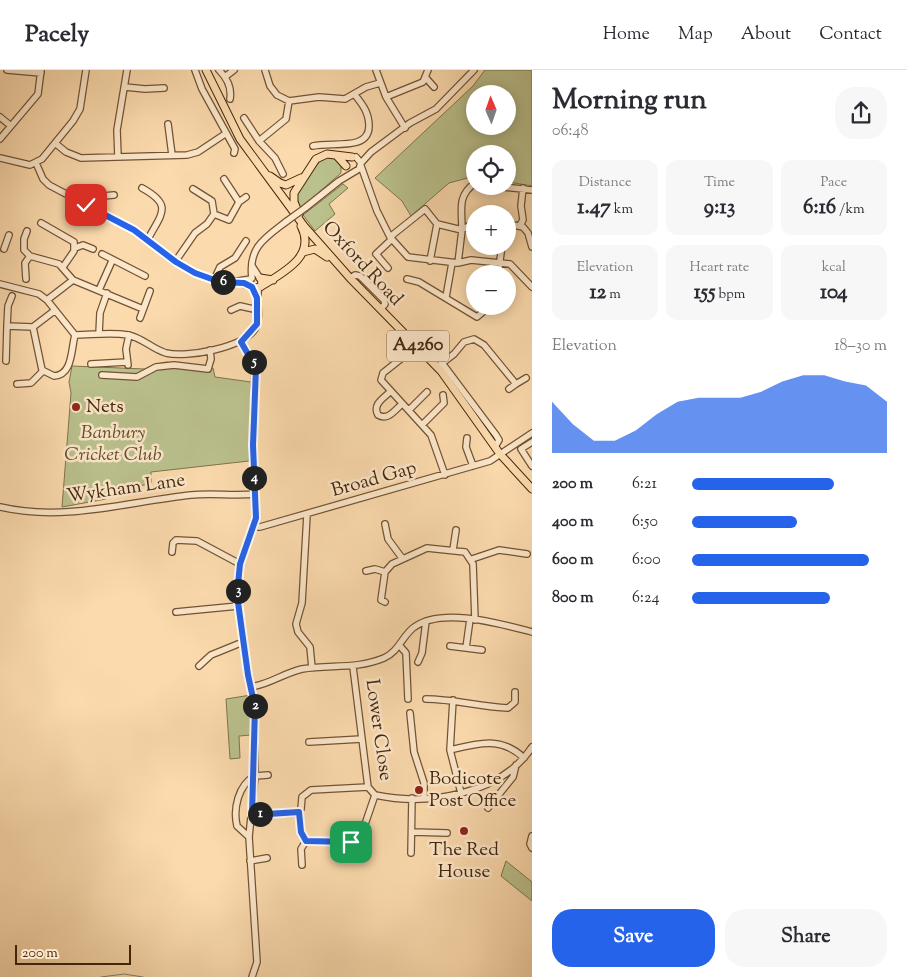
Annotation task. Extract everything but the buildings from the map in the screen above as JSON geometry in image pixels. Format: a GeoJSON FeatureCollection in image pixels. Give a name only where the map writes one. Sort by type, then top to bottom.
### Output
{"type":"FeatureCollection","features":[{"type":"Feature","properties":{"kind":"main road","name":"Oxford Road"},"geometry":{"type":"LineString","coordinates":[[206,70],[231,124],[260,168],[304,226],[350,278],[440,365],[500,454],[532,489]]}},
{"type":"Feature","properties":{"kind":"main road"},"geometry":{"type":"LineString","coordinates":[[304,226],[294,200],[295,190],[304,176],[318,157],[327,154],[354,157]]}},
{"type":"Feature","properties":{"kind":"main road"},"geometry":{"type":"LineString","coordinates":[[337,156],[347,167]]}},
{"type":"Feature","properties":{"kind":"main road"},"geometry":{"type":"LineString","coordinates":[[260,168],[283,185],[293,184],[304,176]]}},
{"type":"Feature","properties":{"kind":"main road"},"geometry":{"type":"LineString","coordinates":[[297,216],[306,239],[303,252]]}},
{"type":"Feature","properties":{"kind":"main road"},"geometry":{"type":"LineString","coordinates":[[256,287],[273,280],[285,272],[303,252],[310,249],[318,250],[343,270]]}},
{"type":"Feature","properties":{"kind":"main road"},"geometry":{"type":"LineString","coordinates":[[260,278],[273,280]]}},
{"type":"Feature","properties":{"kind":"street"},"geometry":{"type":"LineString","coordinates":[[0,139],[38,94],[41,72],[7,70]]}},
{"type":"Feature","properties":{"kind":"street"},"geometry":{"type":"LineString","coordinates":[[0,158],[27,165],[36,163],[55,143],[80,109],[86,70]]}},
{"type":"Feature","properties":{"kind":"street"},"geometry":{"type":"LineString","coordinates":[[118,158],[118,130],[127,70]]}},
{"type":"Feature","properties":{"kind":"street"},"geometry":{"type":"LineString","coordinates":[[195,70],[202,90],[235,149],[234,153]]}},
{"type":"Feature","properties":{"kind":"street"},"geometry":{"type":"LineString","coordinates":[[219,70],[226,76],[231,92],[230,99]]}},
{"type":"Feature","properties":{"kind":"street"},"geometry":{"type":"LineString","coordinates":[[226,76],[234,70]]}},
{"type":"Feature","properties":{"kind":"street"},"geometry":{"type":"LineString","coordinates":[[266,70],[270,86],[277,96],[289,101],[319,97],[340,100],[355,95],[366,87],[380,83]]}},
{"type":"Feature","properties":{"kind":"street"},"geometry":{"type":"LineString","coordinates":[[376,70],[386,97],[405,128]]}},
{"type":"Feature","properties":{"kind":"street"},"geometry":{"type":"LineString","coordinates":[[386,97],[415,87],[426,78],[428,70]]}},
{"type":"Feature","properties":{"kind":"street"},"geometry":{"type":"LineString","coordinates":[[0,284],[33,291],[47,300],[54,311],[75,334],[129,335],[164,352],[176,355],[210,350],[241,342],[254,329],[258,310],[256,287],[251,279],[251,262],[258,244],[339,181],[359,168],[371,152],[444,102],[474,70]]}},
{"type":"Feature","properties":{"kind":"street"},"geometry":{"type":"LineString","coordinates":[[426,78],[434,87]]}},
{"type":"Feature","properties":{"kind":"street"},"geometry":{"type":"LineString","coordinates":[[125,87],[164,88]]}},
{"type":"Feature","properties":{"kind":"street"},"geometry":{"type":"LineString","coordinates":[[314,146],[354,143],[366,138],[369,133],[368,115],[355,95]]}},
{"type":"Feature","properties":{"kind":"street"},"geometry":{"type":"LineString","coordinates":[[259,140],[286,119],[289,101]]}},
{"type":"Feature","properties":{"kind":"street"},"geometry":{"type":"LineString","coordinates":[[0,117],[11,126]]}},
{"type":"Feature","properties":{"kind":"street"},"geometry":{"type":"LineString","coordinates":[[244,118],[259,140],[276,158],[283,174]]}},
{"type":"Feature","properties":{"kind":"street"},"geometry":{"type":"LineString","coordinates":[[168,124],[172,156]]}},
{"type":"Feature","properties":{"kind":"street"},"geometry":{"type":"LineString","coordinates":[[55,143],[66,152],[81,158],[172,156],[198,152],[225,134]]}},
{"type":"Feature","properties":{"kind":"street"},"geometry":{"type":"LineString","coordinates":[[339,181],[347,167],[347,161],[371,152]]}},
{"type":"Feature","properties":{"kind":"street"},"geometry":{"type":"LineString","coordinates":[[354,157],[359,168],[367,178],[377,211],[391,238],[408,258],[455,263],[471,260],[500,262],[514,267],[531,284]]}},
{"type":"Feature","properties":{"kind":"street"},"geometry":{"type":"LineString","coordinates":[[36,163],[46,182],[148,239],[176,262],[214,280],[238,282],[256,287],[262,283],[251,262]]}},
{"type":"Feature","properties":{"kind":"street"},"geometry":{"type":"LineString","coordinates":[[347,167],[359,168]]}},
{"type":"Feature","properties":{"kind":"street"},"geometry":{"type":"LineString","coordinates":[[224,179],[239,202]]}},
{"type":"Feature","properties":{"kind":"street"},"geometry":{"type":"LineString","coordinates":[[516,188],[532,190]]}},
{"type":"Feature","properties":{"kind":"street"},"geometry":{"type":"LineString","coordinates":[[520,225],[523,220],[521,206],[523,188]]}},
{"type":"Feature","properties":{"kind":"street"},"geometry":{"type":"LineString","coordinates":[[176,262],[195,233],[207,224],[214,214],[212,201],[193,189]]}},
{"type":"Feature","properties":{"kind":"street"},"geometry":{"type":"LineString","coordinates":[[446,297],[462,230],[462,197],[466,190]]}},
{"type":"Feature","properties":{"kind":"street"},"geometry":{"type":"LineString","coordinates":[[144,191],[156,195],[162,205],[162,213],[148,239]]}},
{"type":"Feature","properties":{"kind":"street"},"geometry":{"type":"LineString","coordinates":[[86,205],[92,197],[114,195]]}},
{"type":"Feature","properties":{"kind":"street"},"geometry":{"type":"LineString","coordinates":[[214,214],[231,222],[239,202],[246,197]]}},
{"type":"Feature","properties":{"kind":"street"},"geometry":{"type":"LineString","coordinates":[[388,268],[376,254],[391,238],[425,210],[437,224],[462,230],[466,228]]}},
{"type":"Feature","properties":{"kind":"street"},"geometry":{"type":"LineString","coordinates":[[41,223],[72,239],[75,248]]}},
{"type":"Feature","properties":{"kind":"street"},"geometry":{"type":"LineString","coordinates":[[430,261],[437,224]]}},
{"type":"Feature","properties":{"kind":"street"},"geometry":{"type":"LineString","coordinates":[[516,225],[520,225],[530,232],[532,246]]}},
{"type":"Feature","properties":{"kind":"street"},"geometry":{"type":"LineString","coordinates":[[27,231],[24,250],[30,256],[44,258],[63,267],[73,280],[144,309]]}},
{"type":"Feature","properties":{"kind":"street"},"geometry":{"type":"LineString","coordinates":[[4,249],[3,241],[10,235]]}},
{"type":"Feature","properties":{"kind":"street"},"geometry":{"type":"LineString","coordinates":[[214,280],[220,267],[235,258],[246,241]]}},
{"type":"Feature","properties":{"kind":"street"},"geometry":{"type":"LineString","coordinates":[[63,267],[75,248],[84,245],[94,249]]}},
{"type":"Feature","properties":{"kind":"street"},"geometry":{"type":"LineString","coordinates":[[102,254],[112,261],[127,266],[145,276]]}},
{"type":"Feature","properties":{"kind":"street"},"geometry":{"type":"LineString","coordinates":[[500,265],[501,255]]}},
{"type":"Feature","properties":{"kind":"street"},"geometry":{"type":"LineString","coordinates":[[26,279],[25,263],[30,256]]}},
{"type":"Feature","properties":{"kind":"street"},"geometry":{"type":"LineString","coordinates":[[99,290],[112,261]]}},
{"type":"Feature","properties":{"kind":"street"},"geometry":{"type":"LineString","coordinates":[[238,282],[260,278]]}},
{"type":"Feature","properties":{"kind":"street"},"geometry":{"type":"LineString","coordinates":[[407,279],[419,282],[466,310]]}},
{"type":"Feature","properties":{"kind":"street"},"geometry":{"type":"LineString","coordinates":[[47,300],[73,280]]}},
{"type":"Feature","properties":{"kind":"street"},"geometry":{"type":"LineString","coordinates":[[140,318],[150,291]]}},
{"type":"Feature","properties":{"kind":"street"},"geometry":{"type":"LineString","coordinates":[[99,334],[100,312],[107,294]]}},
{"type":"Feature","properties":{"kind":"street"},"geometry":{"type":"LineString","coordinates":[[6,361],[8,306],[12,296]]}},
{"type":"Feature","properties":{"kind":"street"},"geometry":{"type":"LineString","coordinates":[[231,310],[240,306],[258,310]]}},
{"type":"Feature","properties":{"kind":"street"},"geometry":{"type":"LineString","coordinates":[[7,326],[33,327],[54,311]]}},
{"type":"Feature","properties":{"kind":"street"},"geometry":{"type":"LineString","coordinates":[[33,327],[43,371]]}},
{"type":"Feature","properties":{"kind":"street"},"geometry":{"type":"LineString","coordinates":[[43,371],[54,376],[66,372],[75,334]]}},
{"type":"Feature","properties":{"kind":"street"},"geometry":{"type":"LineString","coordinates":[[91,364],[128,364],[126,349],[129,335]]}},
{"type":"Feature","properties":{"kind":"street"},"geometry":{"type":"LineString","coordinates":[[507,450],[471,399],[440,365],[464,342],[474,339],[484,345],[516,384]]}},
{"type":"Feature","properties":{"kind":"street"},"geometry":{"type":"LineString","coordinates":[[241,342],[256,368],[253,445],[256,494],[254,527],[240,564],[238,606],[255,707],[254,776],[249,837],[257,962],[252,977]]}},
{"type":"Feature","properties":{"kind":"street"},"geometry":{"type":"LineString","coordinates":[[102,374],[114,377],[137,377],[156,367],[174,365],[208,369],[211,364],[210,350]]}},
{"type":"Feature","properties":{"kind":"street"},"geometry":{"type":"LineString","coordinates":[[407,354],[382,375],[382,380],[402,404],[423,424],[433,438],[445,475]]}},
{"type":"Feature","properties":{"kind":"street"},"geometry":{"type":"LineString","coordinates":[[16,384],[31,383],[43,371]]}},
{"type":"Feature","properties":{"kind":"street"},"geometry":{"type":"LineString","coordinates":[[509,389],[526,378]]}},
{"type":"Feature","properties":{"kind":"street"},"geometry":{"type":"LineString","coordinates":[[391,391],[377,405],[378,415],[389,416],[402,404]]}},
{"type":"Feature","properties":{"kind":"street"},"geometry":{"type":"LineString","coordinates":[[409,410],[427,392]]}},
{"type":"Feature","properties":{"kind":"street"},"geometry":{"type":"LineString","coordinates":[[423,424],[444,404],[443,395]]}},
{"type":"Feature","properties":{"kind":"street","name":"Broad Gap"},"geometry":{"type":"LineString","coordinates":[[254,527],[307,515],[473,466],[500,454],[532,433]]}},
{"type":"Feature","properties":{"kind":"street"},"geometry":{"type":"LineString","coordinates":[[467,438],[466,447],[473,466]]}},
{"type":"Feature","properties":{"kind":"street"},"geometry":{"type":"LineString","coordinates":[[495,447],[499,440]]}},
{"type":"Feature","properties":{"kind":"street"},"geometry":{"type":"LineString","coordinates":[[532,442],[521,449],[532,466]]}},
{"type":"Feature","properties":{"kind":"street","name":"Wykham Lane"},"geometry":{"type":"LineString","coordinates":[[0,507],[27,512],[78,513],[191,495],[234,496],[256,494]]}},
{"type":"Feature","properties":{"kind":"street"},"geometry":{"type":"LineString","coordinates":[[307,515],[302,603],[296,624],[298,632],[310,647],[312,668]]}},
{"type":"Feature","properties":{"kind":"street"},"geometry":{"type":"LineString","coordinates":[[383,527],[388,539],[402,558]]}},
{"type":"Feature","properties":{"kind":"street"},"geometry":{"type":"LineString","coordinates":[[454,550],[456,530]]}},
{"type":"Feature","properties":{"kind":"street"},"geometry":{"type":"LineString","coordinates":[[172,552],[173,543],[176,540],[192,540],[240,564]]}},
{"type":"Feature","properties":{"kind":"street"},"geometry":{"type":"LineString","coordinates":[[381,601],[385,572],[392,564],[402,558],[427,548],[465,552],[472,559],[472,619],[466,648]]}},
{"type":"Feature","properties":{"kind":"street"},"geometry":{"type":"LineString","coordinates":[[472,559],[499,550],[528,554]]}},
{"type":"Feature","properties":{"kind":"street"},"geometry":{"type":"LineString","coordinates":[[366,571],[385,572]]}},
{"type":"Feature","properties":{"kind":"street"},"geometry":{"type":"LineString","coordinates":[[176,612],[238,606]]}},
{"type":"Feature","properties":{"kind":"street"},"geometry":{"type":"LineString","coordinates":[[252,687],[268,684],[294,671],[312,668],[353,667],[386,657],[399,645],[412,628],[426,621],[446,618],[472,619],[532,632]]}},
{"type":"Feature","properties":{"kind":"street"},"geometry":{"type":"LineString","coordinates":[[418,662],[422,653],[426,621]]}},
{"type":"Feature","properties":{"kind":"street"},"geometry":{"type":"LineString","coordinates":[[199,666],[211,655],[243,642]]}},
{"type":"Feature","properties":{"kind":"street"},"geometry":{"type":"LineString","coordinates":[[399,645],[406,653],[408,700]]}},
{"type":"Feature","properties":{"kind":"street"},"geometry":{"type":"LineString","coordinates":[[450,646],[482,650]]}},
{"type":"Feature","properties":{"kind":"street","name":"Lower Close"},"geometry":{"type":"LineString","coordinates":[[353,667],[368,787],[375,795]]}},
{"type":"Feature","properties":{"kind":"street"},"geometry":{"type":"LineString","coordinates":[[426,699],[453,700],[508,708],[515,702],[515,692]]}},
{"type":"Feature","properties":{"kind":"street"},"geometry":{"type":"LineString","coordinates":[[453,700],[450,750],[461,793]]}},
{"type":"Feature","properties":{"kind":"street"},"geometry":{"type":"LineString","coordinates":[[410,713],[414,752],[424,783],[424,798]]}},
{"type":"Feature","properties":{"kind":"street"},"geometry":{"type":"LineString","coordinates":[[309,742],[362,739]]}},
{"type":"Feature","properties":{"kind":"street"},"geometry":{"type":"LineString","coordinates":[[450,750],[476,744],[496,744],[510,747],[524,758]]}},
{"type":"Feature","properties":{"kind":"street"},"geometry":{"type":"LineString","coordinates":[[306,841],[345,842],[355,840],[363,830],[375,795],[424,798],[461,793],[492,781],[516,765],[532,747]]}},
{"type":"Feature","properties":{"kind":"street"},"geometry":{"type":"LineString","coordinates":[[488,808],[513,777],[516,765]]}},
{"type":"Feature","properties":{"kind":"street"},"geometry":{"type":"LineString","coordinates":[[249,837],[237,826],[238,795],[254,776],[268,775]]}},
{"type":"Feature","properties":{"kind":"street"},"geometry":{"type":"LineString","coordinates":[[306,841],[301,832],[299,812],[302,797],[308,791],[368,787]]}},
{"type":"Feature","properties":{"kind":"street"},"geometry":{"type":"LineString","coordinates":[[411,853],[412,798]]}},
{"type":"Feature","properties":{"kind":"street"},"geometry":{"type":"LineString","coordinates":[[252,815],[299,812]]}},
{"type":"Feature","properties":{"kind":"street"},"geometry":{"type":"LineString","coordinates":[[412,832],[447,833]]}},
{"type":"Feature","properties":{"kind":"street"},"geometry":{"type":"LineString","coordinates":[[532,836],[530,844],[532,848]]}},
{"type":"Feature","properties":{"kind":"street"},"geometry":{"type":"LineString","coordinates":[[302,864],[301,848],[306,841]]}},
{"type":"Feature","properties":{"kind":"street"},"geometry":{"type":"LineString","coordinates":[[250,861],[267,858]]}},
{"type":"Feature","properties":{"kind":"green space"},"geometry":{"type":"Polygon","coordinates":[[[485,70],[532,70],[532,186],[516,183],[516,145],[466,145],[466,178],[449,183],[411,216],[402,201],[375,178],[466,93],[466,135],[516,135],[516,85],[474,85],[485,70]]]}},
{"type":"Feature","properties":{"kind":"green space"},"geometry":{"type":"Polygon","coordinates":[[[328,157],[337,159],[341,164],[341,173],[300,209],[296,194],[319,162],[328,157]]]}},
{"type":"Feature","properties":{"kind":"green space"},"geometry":{"type":"Polygon","coordinates":[[[343,184],[348,188],[329,204],[335,214],[315,231],[303,215],[343,184]]]}},
{"type":"Feature","properties":{"kind":"green space","name":"Banbury Cricket Club"},"geometry":{"type":"Polygon","coordinates":[[[166,362],[213,368],[215,377],[251,382],[249,461],[151,472],[151,483],[107,495],[106,499],[62,507],[71,393],[69,382],[72,366],[145,369],[166,362]]]}},
{"type":"Feature","properties":{"kind":"green space"},"geometry":{"type":"Polygon","coordinates":[[[251,695],[252,735],[239,736],[240,758],[230,759],[226,699],[251,695]]]}},
{"type":"Feature","properties":{"kind":"green space"},"geometry":{"type":"Polygon","coordinates":[[[506,861],[532,882],[532,901],[501,876],[506,861]]]}},
{"type":"Feature","properties":{"kind":"waterway"},"geometry":{"type":"LineString","coordinates":[[101,977],[124,974],[143,977]]}},
{"type":"Feature","properties":{"kind":"place","name":"Nets"},"geometry":{"type":"Point","coordinates":[76,407]}},
{"type":"Feature","properties":{"kind":"place","name":"Bodicote Post Office"},"geometry":{"type":"Point","coordinates":[419,790]}},
{"type":"Feature","properties":{"kind":"place","name":"The Red House"},"geometry":{"type":"Point","coordinates":[464,831]}},
{"type":"Feature","properties":{"kind":"route"},"geometry":{"type":"LineString","coordinates":[[86,205],[134,230],[176,262],[195,273],[220,282],[244,283],[252,287],[257,298],[257,324],[241,342],[256,368],[253,462],[257,509],[254,527],[243,550],[237,595],[248,675],[255,703],[256,731],[252,815],[294,814],[299,812],[301,832],[306,841],[351,842]]}}]}
